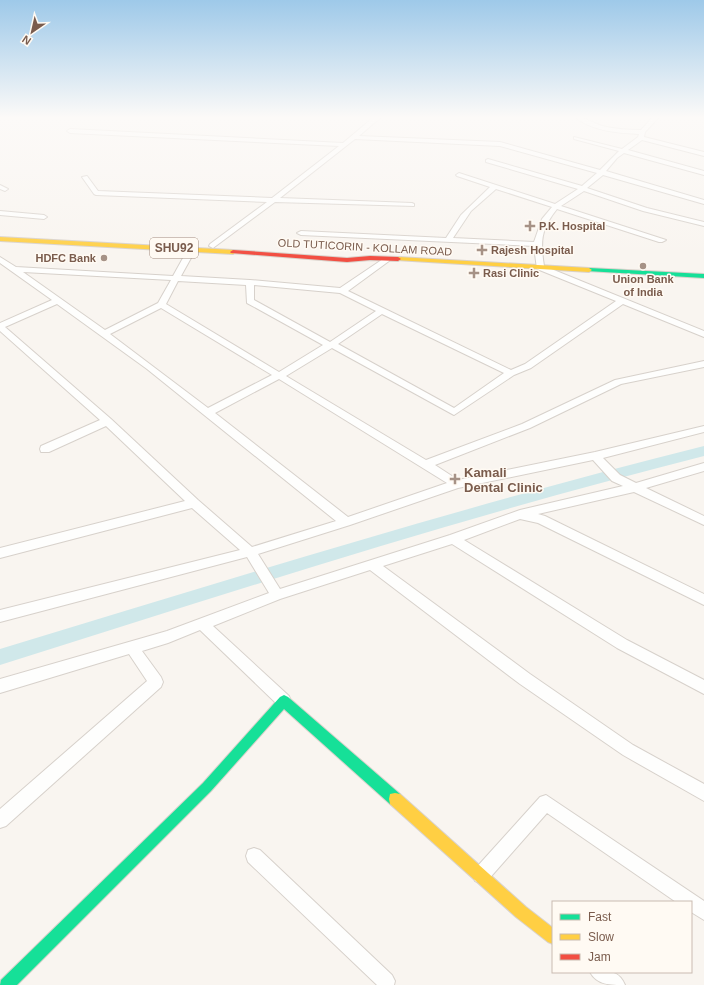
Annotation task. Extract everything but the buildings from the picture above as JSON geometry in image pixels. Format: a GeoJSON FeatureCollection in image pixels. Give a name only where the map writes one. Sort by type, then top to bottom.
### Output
{"type":"FeatureCollection","features":[{"type":"Feature","properties":{"kind":"main road"},"geometry":{"type":"LineString","coordinates":[[0,233],[349,253],[370,258]]}},
{"type":"Feature","properties":{"kind":"main road","name":"OLD TUTICORIN - KOLLAM ROAD"},"geometry":{"type":"LineString","coordinates":[[0,239],[192,249],[347,260],[370,258],[704,276]]}},
{"type":"Feature","properties":{"kind":"main road"},"geometry":{"type":"LineString","coordinates":[[6,985],[207,787],[284,701],[521,912],[552,936]]}},
{"type":"Feature","properties":{"kind":"street"},"geometry":{"type":"LineString","coordinates":[[213,246],[321,163]]}},
{"type":"Feature","properties":{"kind":"street"},"geometry":{"type":"LineString","coordinates":[[495,163],[583,188],[645,210],[704,224]]}},
{"type":"Feature","properties":{"kind":"street"},"geometry":{"type":"LineString","coordinates":[[568,163],[704,202]]}},
{"type":"Feature","properties":{"kind":"street"},"geometry":{"type":"LineString","coordinates":[[610,163],[601,173],[583,188],[556,206],[545,219],[537,244],[540,267],[704,334]]}},
{"type":"Feature","properties":{"kind":"street"},"geometry":{"type":"LineString","coordinates":[[669,163],[704,173]]}},
{"type":"Feature","properties":{"kind":"street"},"geometry":{"type":"LineString","coordinates":[[458,175],[662,240]]}},
{"type":"Feature","properties":{"kind":"street"},"geometry":{"type":"LineString","coordinates":[[85,178],[96,193],[271,201],[412,204]]}},
{"type":"Feature","properties":{"kind":"street"},"geometry":{"type":"LineString","coordinates":[[449,239],[457,223],[470,207],[496,186]]}},
{"type":"Feature","properties":{"kind":"street"},"geometry":{"type":"LineString","coordinates":[[0,213],[44,217]]}},
{"type":"Feature","properties":{"kind":"street"},"geometry":{"type":"LineString","coordinates":[[301,233],[537,244]]}},
{"type":"Feature","properties":{"kind":"street"},"geometry":{"type":"LineString","coordinates":[[104,334],[161,305],[192,249]]}},
{"type":"Feature","properties":{"kind":"street"},"geometry":{"type":"LineString","coordinates":[[0,259],[58,300],[208,412],[346,522]]}},
{"type":"Feature","properties":{"kind":"street"},"geometry":{"type":"LineString","coordinates":[[342,291],[386,259]]}},
{"type":"Feature","properties":{"kind":"street"},"geometry":{"type":"LineString","coordinates":[[15,269],[250,282],[342,291],[511,373]]}},
{"type":"Feature","properties":{"kind":"street"},"geometry":{"type":"LineString","coordinates":[[250,282],[250,301],[454,412],[511,373],[528,366],[622,301]]}},
{"type":"Feature","properties":{"kind":"street"},"geometry":{"type":"LineString","coordinates":[[58,300],[0,326],[107,421],[194,503],[250,552],[277,595]]}},
{"type":"Feature","properties":{"kind":"street"},"geometry":{"type":"LineString","coordinates":[[161,305],[280,375],[457,484]]}},
{"type":"Feature","properties":{"kind":"street"},"geometry":{"type":"LineString","coordinates":[[208,412],[280,375],[381,311]]}},
{"type":"Feature","properties":{"kind":"street"},"geometry":{"type":"LineString","coordinates":[[425,465],[526,426],[618,382],[704,364]]}},
{"type":"Feature","properties":{"kind":"street"},"geometry":{"type":"LineString","coordinates":[[45,449],[107,421]]}},
{"type":"Feature","properties":{"kind":"street"},"geometry":{"type":"LineString","coordinates":[[0,616],[250,552],[346,522],[457,484],[595,456],[704,429]]}},
{"type":"Feature","properties":{"kind":"street"},"geometry":{"type":"LineString","coordinates":[[595,456],[616,478],[633,488],[704,521]]}},
{"type":"Feature","properties":{"kind":"street"},"geometry":{"type":"LineString","coordinates":[[0,686],[132,647],[168,638],[277,595],[453,539],[520,514],[633,488],[704,467]]}},
{"type":"Feature","properties":{"kind":"street"},"geometry":{"type":"LineString","coordinates":[[0,553],[194,503]]}},
{"type":"Feature","properties":{"kind":"street"},"geometry":{"type":"LineString","coordinates":[[520,514],[541,519],[704,600]]}},
{"type":"Feature","properties":{"kind":"street"},"geometry":{"type":"LineString","coordinates":[[453,539],[622,644],[704,687]]}},
{"type":"Feature","properties":{"kind":"street"},"geometry":{"type":"LineString","coordinates":[[371,564],[525,679],[615,741],[704,793]]}},
{"type":"Feature","properties":{"kind":"street"},"geometry":{"type":"LineString","coordinates":[[202,624],[284,701]]}},
{"type":"Feature","properties":{"kind":"street"},"geometry":{"type":"LineString","coordinates":[[0,820],[156,682],[132,647]]}},
{"type":"Feature","properties":{"kind":"street"},"geometry":{"type":"LineString","coordinates":[[481,875],[546,803],[690,901]]}},
{"type":"Feature","properties":{"kind":"street"},"geometry":{"type":"LineString","coordinates":[[254,856],[387,984]]}},
{"type":"Feature","properties":{"kind":"street"},"geometry":{"type":"LineString","coordinates":[[692,903],[704,911]]}},
{"type":"Feature","properties":{"kind":"street"},"geometry":{"type":"LineString","coordinates":[[600,973],[616,985]]}},
{"type":"Feature","properties":{"kind":"waterway"},"geometry":{"type":"LineString","coordinates":[[0,657],[438,522],[615,473],[704,451]]}},
{"type":"Feature","properties":{"kind":"traffic: fast"},"geometry":{"type":"LineString","coordinates":[[589,270],[704,276]]}},
{"type":"Feature","properties":{"kind":"traffic: fast"},"geometry":{"type":"LineString","coordinates":[[6,985],[207,787],[284,701],[395,799]]}},
{"type":"Feature","properties":{"kind":"traffic: slow"},"geometry":{"type":"LineString","coordinates":[[0,239],[233,252]]}},
{"type":"Feature","properties":{"kind":"traffic: slow"},"geometry":{"type":"LineString","coordinates":[[398,259],[589,270]]}},
{"type":"Feature","properties":{"kind":"traffic: slow"},"geometry":{"type":"LineString","coordinates":[[395,799],[521,912],[552,936]]}},
{"type":"Feature","properties":{"kind":"traffic: jam"},"geometry":{"type":"LineString","coordinates":[[233,252],[347,260],[370,258],[398,259]]}},
{"type":"Feature","properties":{"kind":"place","name":"P.K. Hospital"},"geometry":{"type":"Point","coordinates":[530,226]}},
{"type":"Feature","properties":{"kind":"place","name":"Rajesh Hospital"},"geometry":{"type":"Point","coordinates":[482,250]}},
{"type":"Feature","properties":{"kind":"place","name":"HDFC Bank"},"geometry":{"type":"Point","coordinates":[104,258]}},
{"type":"Feature","properties":{"kind":"place","name":"Union Bank of India"},"geometry":{"type":"Point","coordinates":[643,266]}},
{"type":"Feature","properties":{"kind":"place","name":"Rasi Clinic"},"geometry":{"type":"Point","coordinates":[474,273]}},
{"type":"Feature","properties":{"kind":"place","name":"Kamali Dental Clinic"},"geometry":{"type":"Point","coordinates":[455,479]}}]}
